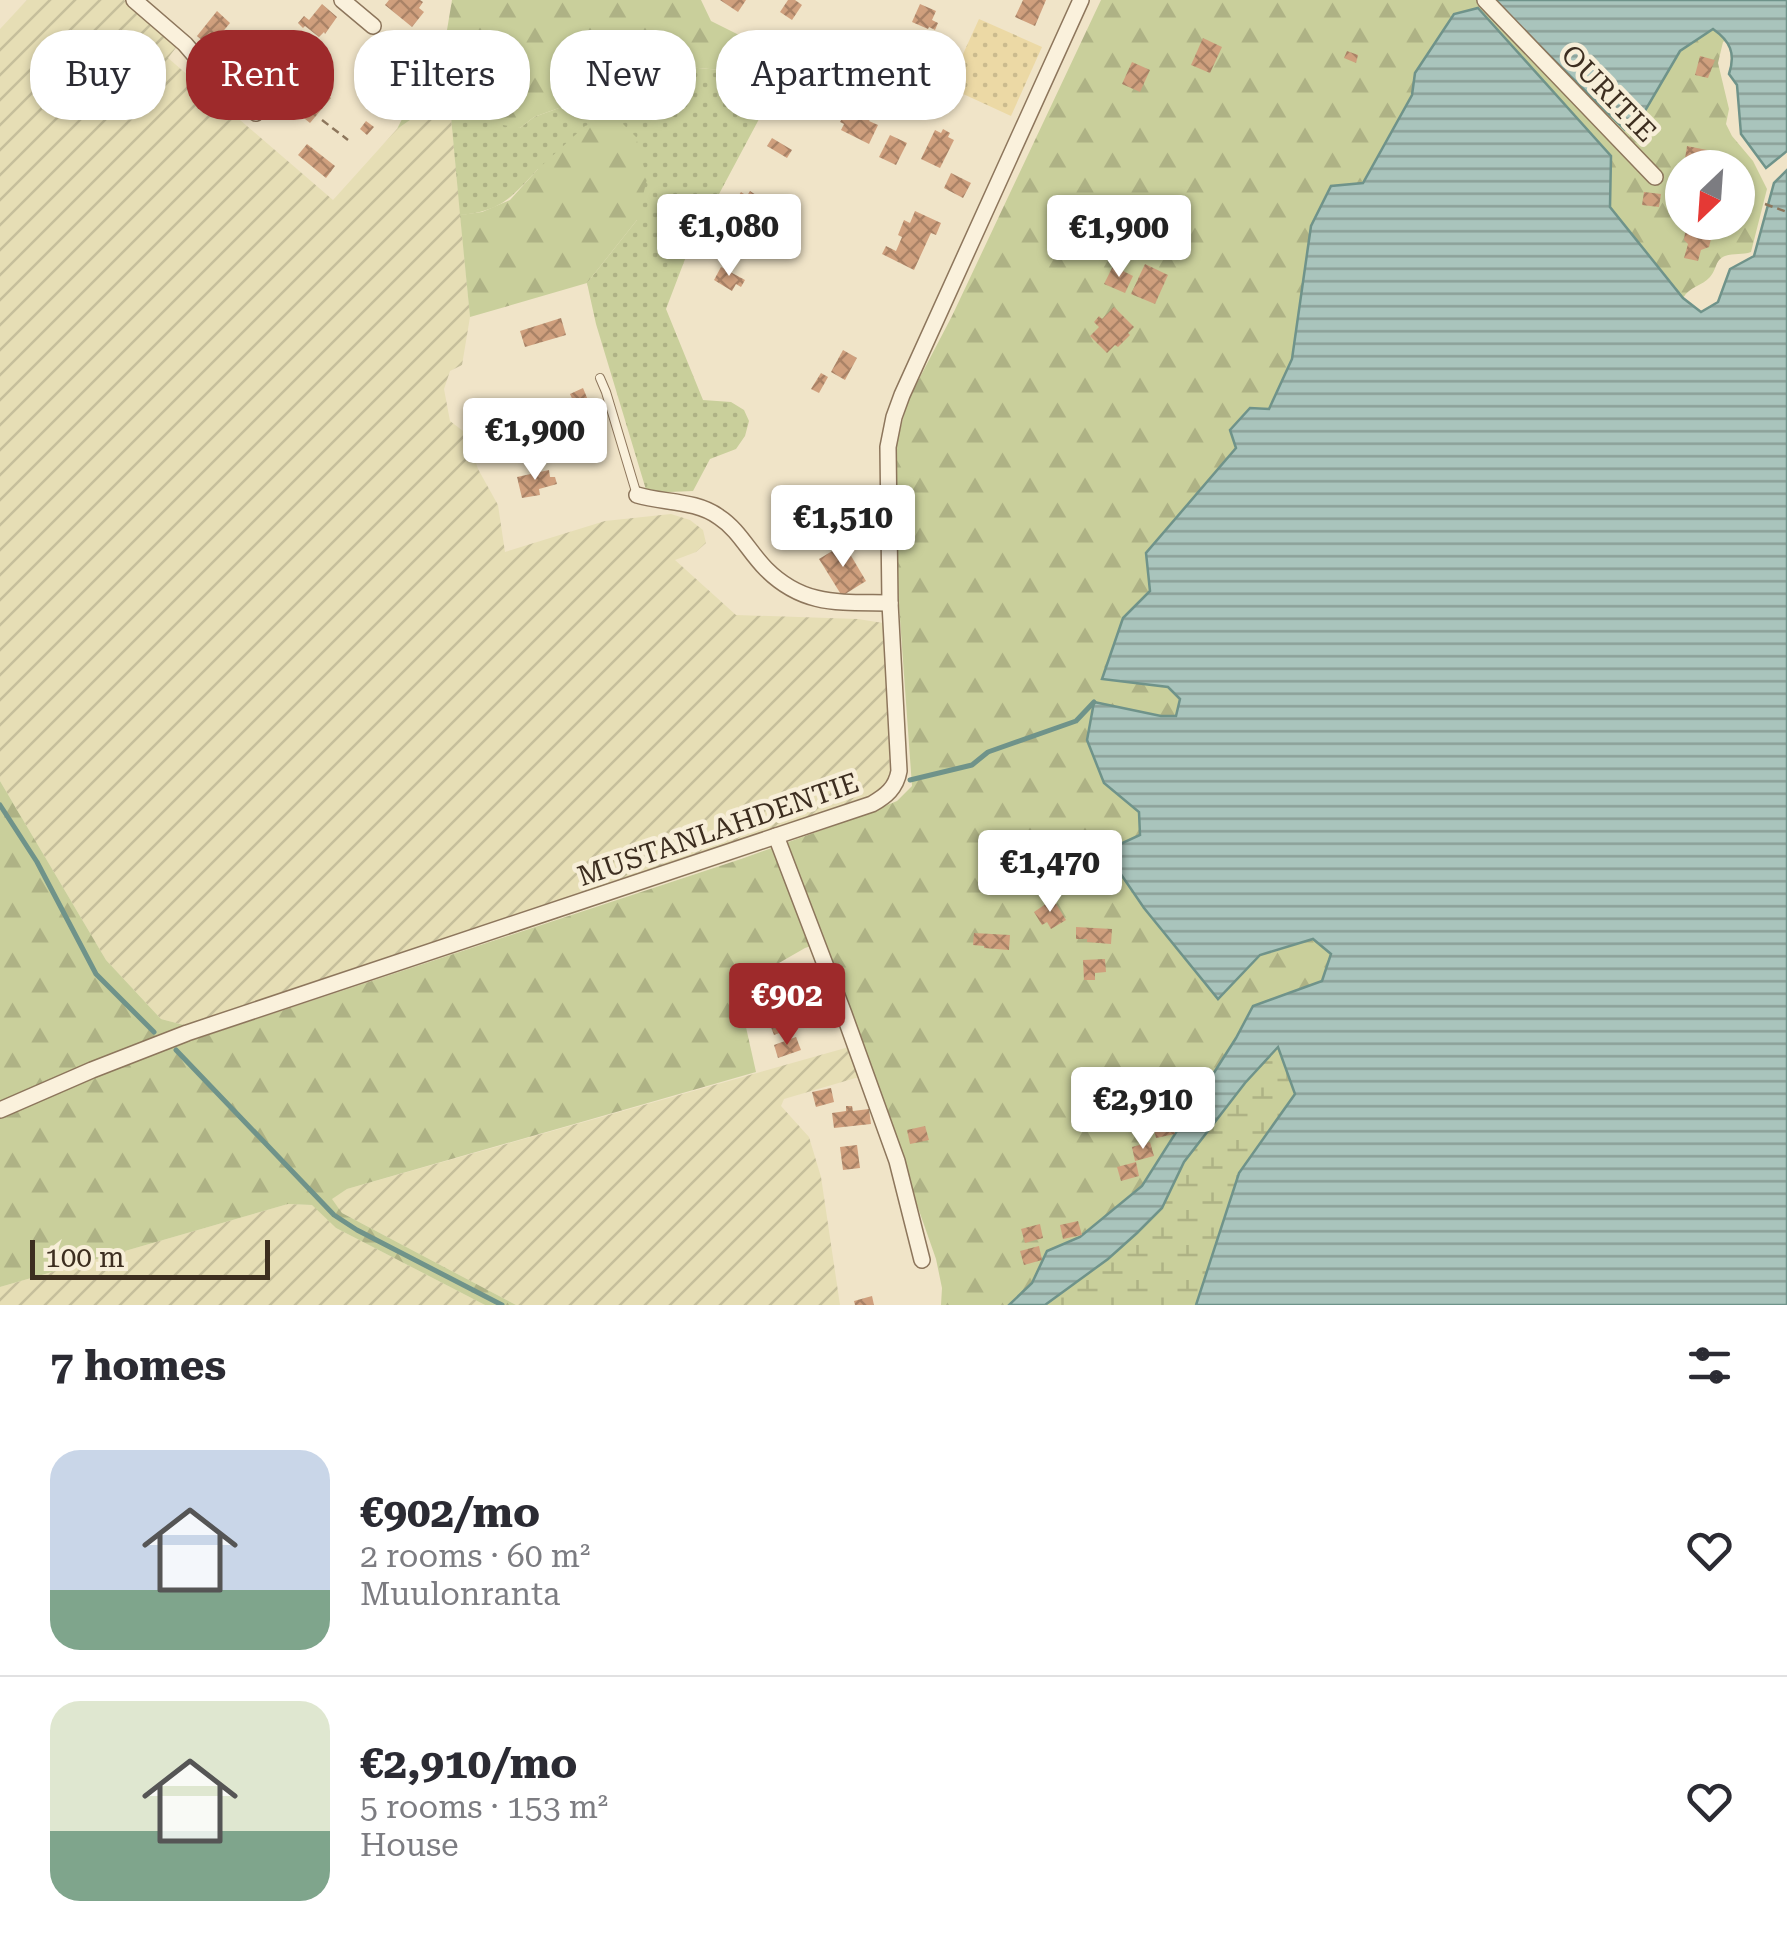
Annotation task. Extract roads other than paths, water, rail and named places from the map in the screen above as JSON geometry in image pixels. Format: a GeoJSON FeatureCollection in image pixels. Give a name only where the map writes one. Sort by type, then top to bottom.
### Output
{"type":"FeatureCollection","features":[{"type":"Feature","properties":{"kind":"street"},"geometry":{"type":"LineString","coordinates":[[134,0],[186,45]]}},
{"type":"Feature","properties":{"kind":"street"},"geometry":{"type":"LineString","coordinates":[[342,0],[373,26]]}},
{"type":"Feature","properties":{"kind":"street","name":"MUSTANLAHDENTIE"},"geometry":{"type":"LineString","coordinates":[[0,1110],[205,1026],[872,804],[886,796],[899,772],[890,603],[888,447],[894,417],[1081,0]]}},
{"type":"Feature","properties":{"kind":"street","name":"OURITIE"},"geometry":{"type":"LineString","coordinates":[[1485,0],[1655,177]]}},
{"type":"Feature","properties":{"kind":"street"},"geometry":{"type":"LineString","coordinates":[[636,494],[717,515],[766,570],[793,590],[825,602],[890,603]]}},
{"type":"Feature","properties":{"kind":"street"},"geometry":{"type":"LineString","coordinates":[[776,836],[897,1161],[922,1260]]}},
{"type":"Feature","properties":{"kind":"lane"},"geometry":{"type":"LineString","coordinates":[[600,378],[636,494]]}},
{"type":"Feature","properties":{"kind":"water"},"geometry":{"type":"Polygon","coordinates":[[[1493,0],[1787,0],[1787,151],[1766,168],[1741,134],[1737,85],[1729,74],[1731,54],[1724,38],[1713,29],[1680,51],[1635,128],[1625,130],[1493,0]]]}},
{"type":"Feature","properties":{"kind":"water"},"geometry":{"type":"Polygon","coordinates":[[[1478,8],[1611,156],[1610,207],[1683,298],[1701,312],[1718,302],[1730,269],[1754,256],[1774,183],[1787,170],[1787,1305],[1196,1305],[1239,1173],[1295,1094],[1278,1047],[1184,1162],[1162,1208],[1137,1233],[1045,1305],[1009,1305],[1032,1283],[1047,1251],[1080,1237],[1142,1186],[1253,1006],[1322,981],[1331,954],[1313,939],[1260,955],[1218,999],[1144,908],[1105,851],[1140,835],[1139,812],[1104,783],[1087,740],[1094,702],[1176,716],[1180,699],[1168,687],[1102,679],[1123,618],[1150,591],[1146,553],[1236,448],[1230,430],[1250,408],[1269,409],[1292,359],[1311,226],[1331,186],[1363,183],[1412,95],[1415,73],[1454,14],[1478,8]]]}},
{"type":"Feature","properties":{"kind":"waterway"},"geometry":{"type":"LineString","coordinates":[[910,780],[972,765],[988,752],[1076,721],[1094,702]]}},
{"type":"Feature","properties":{"kind":"waterway"},"geometry":{"type":"LineString","coordinates":[[0,805],[37,862],[96,974],[154,1032]]}},
{"type":"Feature","properties":{"kind":"waterway"},"geometry":{"type":"LineString","coordinates":[[176,1050],[334,1215],[502,1305]]}}]}
